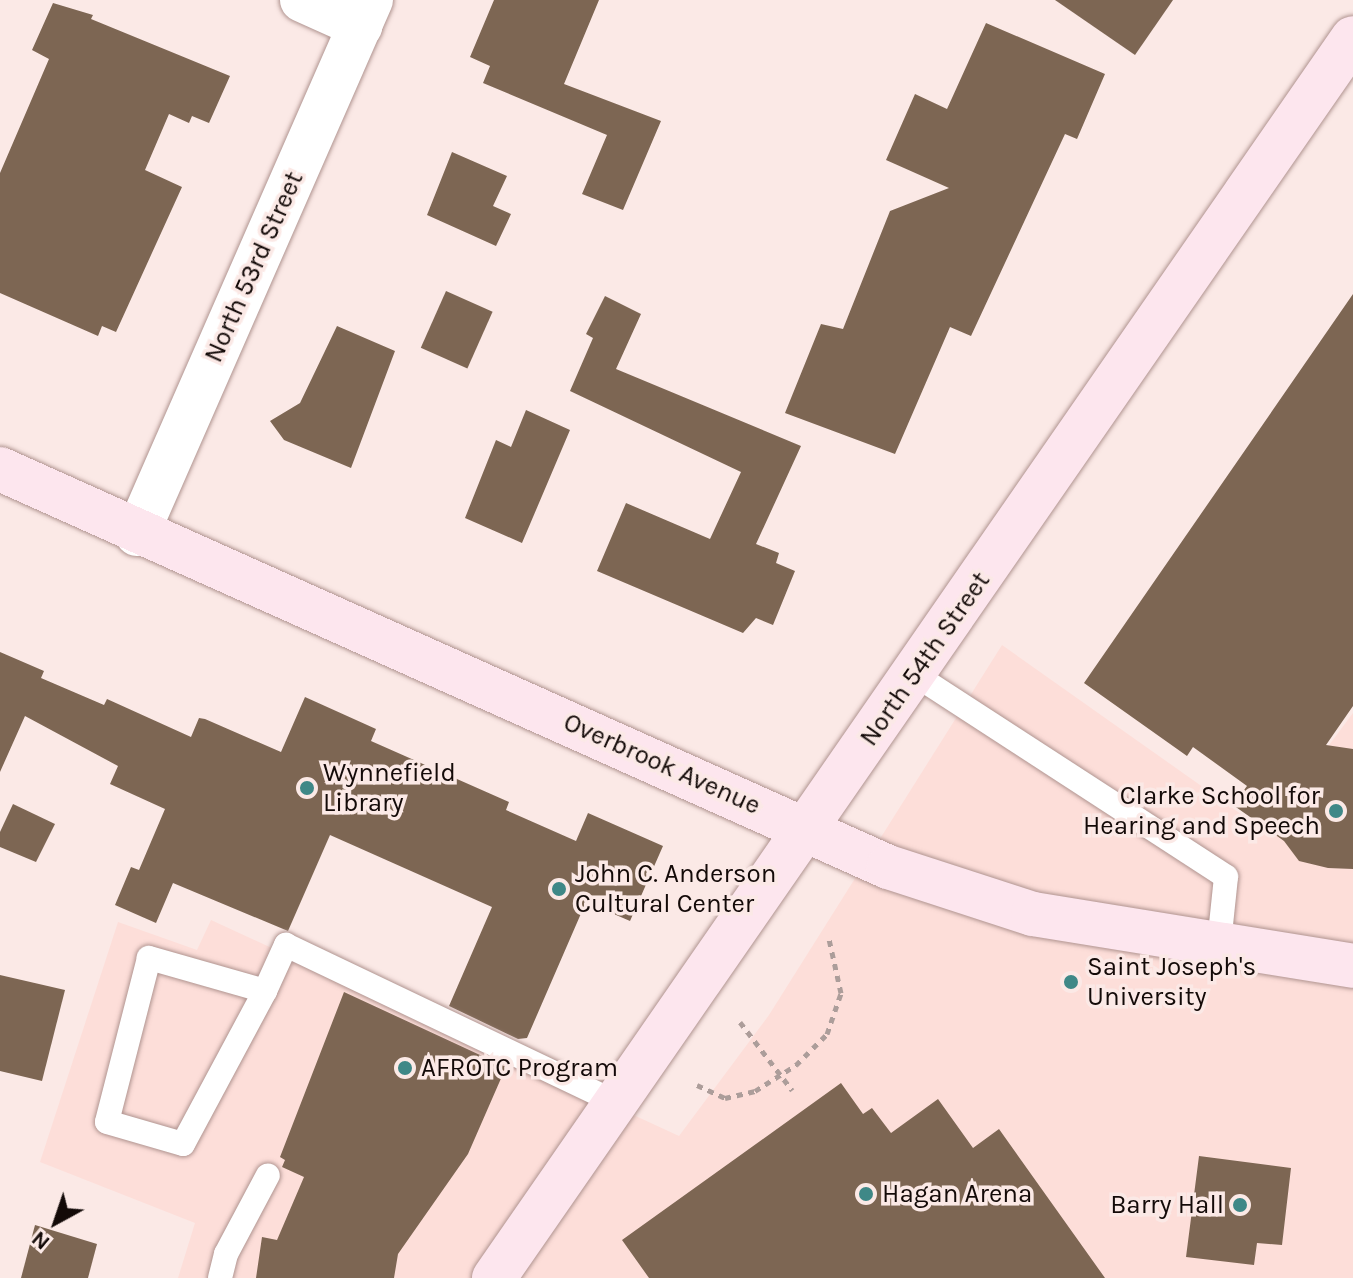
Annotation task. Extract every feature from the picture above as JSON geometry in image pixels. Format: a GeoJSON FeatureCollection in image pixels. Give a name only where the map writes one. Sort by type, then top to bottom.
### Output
{"type":"FeatureCollection","features":[{"type":"Feature","properties":{"kind":"street"},"geometry":{"type":"LineString","coordinates":[[302,0],[366,13]]}},
{"type":"Feature","properties":{"kind":"street","name":"North 53rd Street"},"geometry":{"type":"LineString","coordinates":[[137,534],[366,13]]}},
{"type":"Feature","properties":{"kind":"street","name":"North 54th Street"},"geometry":{"type":"LineString","coordinates":[[494,1278],[1353,38]]}},
{"type":"Feature","properties":{"kind":"street","name":"Overbrook Avenue"},"geometry":{"type":"LineString","coordinates":[[0,469],[137,534],[807,828],[888,867],[1018,910],[1353,966]]}},
{"type":"Feature","properties":{"kind":"lane"},"geometry":{"type":"LineString","coordinates":[[914,674],[1226,877],[1219,944]]}},
{"type":"Feature","properties":{"kind":"lane"},"geometry":{"type":"LineString","coordinates":[[265,991],[149,958],[107,1122],[183,1144],[265,991],[286,945],[615,1102]]}},
{"type":"Feature","properties":{"kind":"lane"},"geometry":{"type":"LineString","coordinates":[[220,1278],[226,1254],[268,1175]]}},
{"type":"Feature","properties":{"kind":"path"},"geometry":{"type":"LineString","coordinates":[[697,1085],[725,1098],[755,1091],[780,1076],[827,1034],[841,993],[829,939]]}},
{"type":"Feature","properties":{"kind":"path"},"geometry":{"type":"LineString","coordinates":[[740,1022],[792,1090]]}},
{"type":"Feature","properties":{"kind":"shaded area","name":"Saint Joseph's University"},"geometry":{"type":"Polygon","coordinates":[[[1002,645],[1265,831],[1353,713],[1353,1278],[178,1278],[195,1223],[40,1162],[118,922],[197,950],[211,920],[679,1136],[769,1015],[1002,645]]]}},
{"type":"Feature","properties":{"kind":"building"},"geometry":{"type":"Polygon","coordinates":[[[494,0],[599,0],[564,84],[661,121],[623,210],[582,194],[607,135],[483,83],[490,66],[470,57],[494,0]]]}},
{"type":"Feature","properties":{"kind":"building"},"geometry":{"type":"Polygon","coordinates":[[[1055,0],[1173,0],[1135,55],[1055,0]]]}},
{"type":"Feature","properties":{"kind":"building"},"geometry":{"type":"Polygon","coordinates":[[[53,3],[93,15],[91,19],[230,76],[209,123],[192,116],[189,123],[169,114],[145,170],[182,187],[116,332],[102,326],[98,336],[0,293],[0,173],[49,59],[32,50],[53,3]]]}},
{"type":"Feature","properties":{"kind":"building"},"geometry":{"type":"Polygon","coordinates":[[[986,23],[1105,74],[1077,139],[1065,134],[971,336],[950,327],[895,454],[785,413],[821,324],[843,329],[890,211],[949,188],[886,160],[915,94],[947,109],[986,23]]]}},
{"type":"Feature","properties":{"kind":"building"},"geometry":{"type":"Polygon","coordinates":[[[452,152],[507,176],[493,206],[511,214],[496,246],[427,215],[452,152]]]}},
{"type":"Feature","properties":{"kind":"building"},"geometry":{"type":"Polygon","coordinates":[[[446,291],[493,312],[467,368],[421,348],[446,291]]]}},
{"type":"Feature","properties":{"kind":"building"},"geometry":{"type":"Polygon","coordinates":[[[1353,294],[1353,706],[1326,745],[1353,749],[1353,869],[1328,868],[1299,861],[1284,841],[1233,805],[1247,786],[1193,747],[1187,756],[1084,683],[1353,294]]]}},
{"type":"Feature","properties":{"kind":"building"},"geometry":{"type":"Polygon","coordinates":[[[605,296],[641,314],[616,369],[801,446],[756,544],[779,553],[776,563],[795,571],[773,625],[756,618],[743,633],[597,571],[626,503],[710,539],[741,472],[570,391],[593,338],[586,334],[605,296]]]}},
{"type":"Feature","properties":{"kind":"building"},"geometry":{"type":"Polygon","coordinates":[[[337,326],[395,351],[351,468],[284,440],[270,421],[300,403],[337,326]]]}},
{"type":"Feature","properties":{"kind":"building"},"geometry":{"type":"Polygon","coordinates":[[[526,410],[570,430],[522,543],[465,518],[496,440],[511,447],[526,410]]]}},
{"type":"Feature","properties":{"kind":"building"},"geometry":{"type":"Polygon","coordinates":[[[0,652],[44,671],[41,678],[104,705],[107,699],[191,737],[199,718],[205,719],[281,752],[305,697],[376,729],[371,741],[509,802],[506,810],[576,841],[588,813],[663,846],[630,921],[586,902],[527,1038],[518,1039],[449,1006],[492,907],[330,835],[288,931],[173,883],[156,923],[115,905],[131,867],[139,870],[165,809],[110,784],[118,766],[25,716],[0,772],[0,652]]]}},
{"type":"Feature","properties":{"kind":"building"},"geometry":{"type":"Polygon","coordinates":[[[13,804],[55,824],[36,862],[0,847],[0,832],[13,804]]]}},
{"type":"Feature","properties":{"kind":"building"},"geometry":{"type":"Polygon","coordinates":[[[0,975],[65,990],[42,1081],[0,1071],[0,975]]]}},
{"type":"Feature","properties":{"kind":"building"},"geometry":{"type":"Polygon","coordinates":[[[344,992],[506,1067],[468,1154],[398,1254],[394,1278],[256,1278],[262,1237],[277,1240],[304,1177],[282,1167],[285,1160],[280,1157],[344,992]]]}},
{"type":"Feature","properties":{"kind":"building","name":"Hagan Arena"},"geometry":{"type":"Polygon","coordinates":[[[841,1083],[863,1114],[872,1108],[891,1133],[938,1099],[973,1148],[999,1129],[1105,1278],[649,1278],[622,1240],[841,1083]]]}},
{"type":"Feature","properties":{"kind":"building","name":"Barry Hall"},"geometry":{"type":"Polygon","coordinates":[[[1199,1156],[1291,1168],[1282,1245],[1257,1243],[1254,1265],[1186,1257],[1199,1156]]]}},
{"type":"Feature","properties":{"kind":"building"},"geometry":{"type":"Polygon","coordinates":[[[35,1225],[97,1244],[88,1278],[21,1278],[35,1225]]]}},
{"type":"Feature","properties":{"kind":"place","name":"Wynnefield Library"},"geometry":{"type":"Point","coordinates":[307,788]}},
{"type":"Feature","properties":{"kind":"place","name":"Clarke School for Hearing and Speech"},"geometry":{"type":"Point","coordinates":[1336,811]}},
{"type":"Feature","properties":{"kind":"place","name":"John C. Anderson Cultural Center"},"geometry":{"type":"Point","coordinates":[559,889]}},
{"type":"Feature","properties":{"kind":"place","name":"Saint Joseph's University"},"geometry":{"type":"Point","coordinates":[1071,982]}},
{"type":"Feature","properties":{"kind":"place","name":"AFROTC Program"},"geometry":{"type":"Point","coordinates":[405,1068]}},
{"type":"Feature","properties":{"kind":"place","name":"Hagan Arena"},"geometry":{"type":"Point","coordinates":[866,1194]}},
{"type":"Feature","properties":{"kind":"place","name":"Barry Hall"},"geometry":{"type":"Point","coordinates":[1240,1205]}}]}
